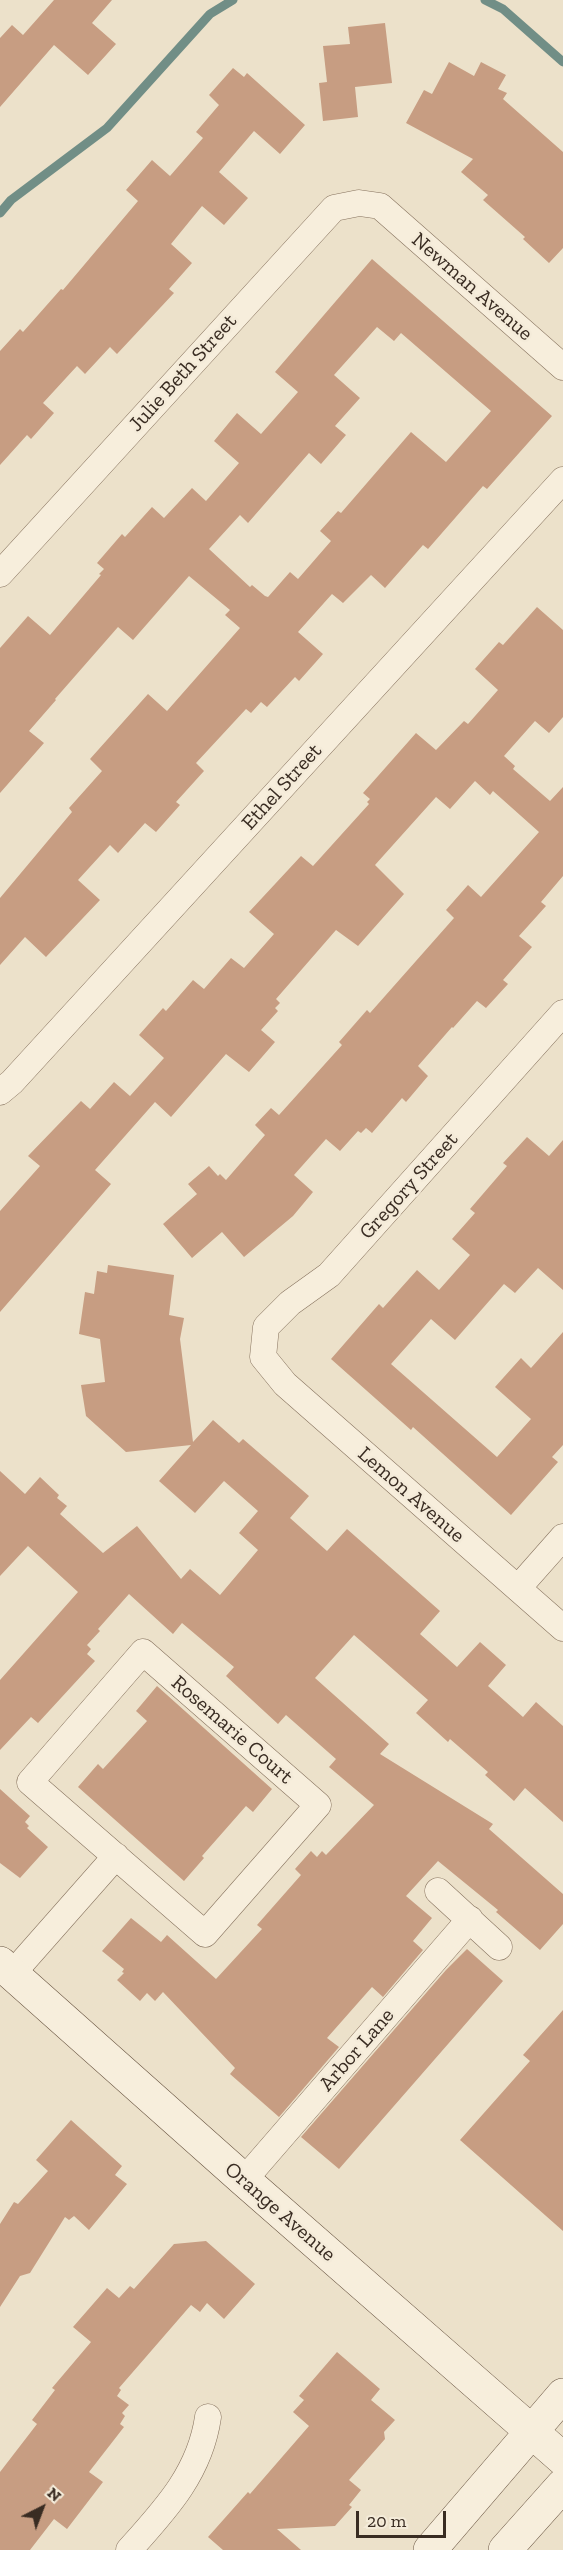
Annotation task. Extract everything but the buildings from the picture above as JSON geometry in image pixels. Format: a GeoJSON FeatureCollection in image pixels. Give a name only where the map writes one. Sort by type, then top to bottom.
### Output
{"type":"FeatureCollection","features":[{"type":"Feature","properties":{"kind":"main road","name":"Orange Avenue"},"geometry":{"type":"LineString","coordinates":[[6,1968],[244,2180],[563,2458]]}},
{"type":"Feature","properties":{"kind":"main road"},"geometry":{"type":"LineString","coordinates":[[430,2550],[563,2395]]}},
{"type":"Feature","properties":{"kind":"main road"},"geometry":{"type":"LineString","coordinates":[[505,2550],[563,2485]]}},
{"type":"Feature","properties":{"kind":"street","name":"Julie Beth Street"},"geometry":{"type":"LineString","coordinates":[[0,574],[334,208],[359,203],[380,206]]}},
{"type":"Feature","properties":{"kind":"street","name":"Newman Avenue"},"geometry":{"type":"LineString","coordinates":[[380,206],[563,367]]}},
{"type":"Feature","properties":{"kind":"street","name":"Ethel Street"},"geometry":{"type":"LineString","coordinates":[[0,1092],[12,1082],[563,480]]}},
{"type":"Feature","properties":{"kind":"street","name":"Gregory Street"},"geometry":{"type":"LineString","coordinates":[[263,1357],[266,1328],[290,1303],[329,1275],[563,1013]]}},
{"type":"Feature","properties":{"kind":"street","name":"Lemon Avenue"},"geometry":{"type":"LineString","coordinates":[[263,1357],[285,1384],[563,1628]]}},
{"type":"Feature","properties":{"kind":"street"},"geometry":{"type":"LineString","coordinates":[[518,1588],[563,1537]]}},
{"type":"Feature","properties":{"kind":"street","name":"Rosemarie Court"},"geometry":{"type":"LineString","coordinates":[[143,1652],[318,1805],[205,1934],[116,1856],[30,1782],[143,1652]]}},
{"type":"Feature","properties":{"kind":"street"},"geometry":{"type":"LineString","coordinates":[[6,1968],[116,1856]]}},
{"type":"Feature","properties":{"kind":"street"},"geometry":{"type":"LineString","coordinates":[[438,1891],[499,1947]]}},
{"type":"Feature","properties":{"kind":"street","name":"Arbor Lane"},"geometry":{"type":"LineString","coordinates":[[244,2180],[470,1919]]}},
{"type":"Feature","properties":{"kind":"street"},"geometry":{"type":"LineString","coordinates":[[129,2550],[181,2490],[205,2438],[208,2417]]}},
{"type":"Feature","properties":{"kind":"waterway"},"geometry":{"type":"LineString","coordinates":[[0,213],[11,200],[107,128],[210,14],[233,0]]}},
{"type":"Feature","properties":{"kind":"waterway"},"geometry":{"type":"LineString","coordinates":[[485,0],[503,9],[563,62]]}}]}
